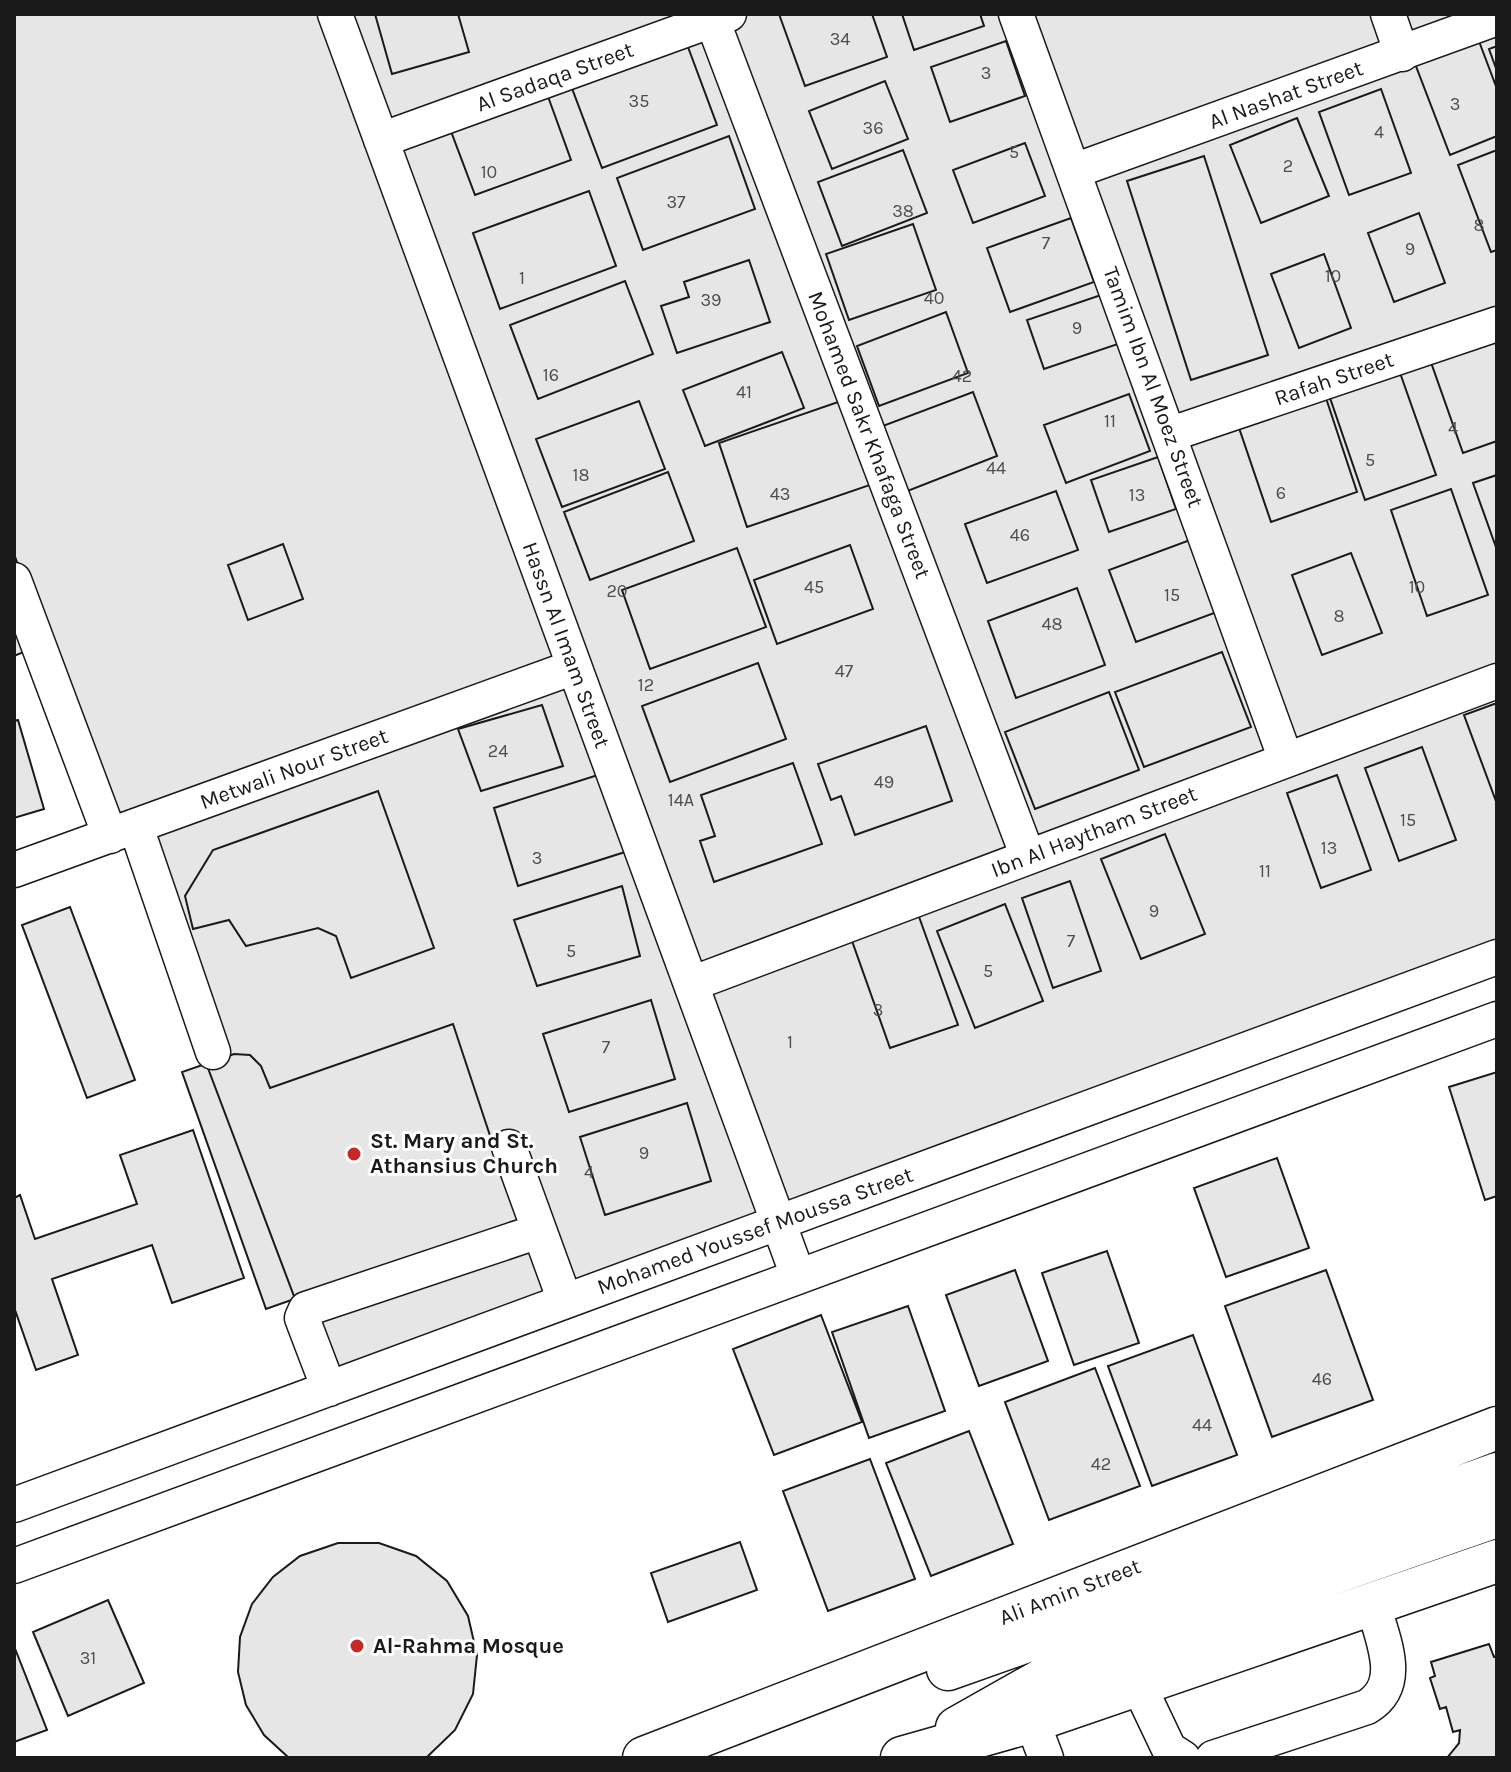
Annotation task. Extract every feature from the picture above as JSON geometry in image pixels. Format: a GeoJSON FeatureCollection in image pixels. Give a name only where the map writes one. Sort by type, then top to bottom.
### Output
{"type":"FeatureCollection","features":[{"type":"Feature","properties":{"kind":"main road","name":"Ali Amin Street"},"geometry":{"type":"LineString","coordinates":[[644,1758],[1497,1428]]}},
{"type":"Feature","properties":{"kind":"main road"},"geometry":{"type":"LineString","coordinates":[[776,1707],[914,1680],[1497,1474]]}},
{"type":"Feature","properties":{"kind":"main road"},"geometry":{"type":"LineString","coordinates":[[912,1754],[979,1713],[1069,1665],[1497,1516]]}},
{"type":"Feature","properties":{"kind":"main road"},"geometry":{"type":"LineString","coordinates":[[912,1754],[1039,1740],[1139,1686],[1497,1561]]}},
{"type":"Feature","properties":{"kind":"street","name":"Hassn Al Imam Street"},"geometry":{"type":"LineString","coordinates":[[335,14],[798,1276]]}},
{"type":"Feature","properties":{"kind":"street","name":"Tamim Ibn Al Moez Street"},"geometry":{"type":"LineString","coordinates":[[1016,14],[1171,434],[1286,760]]}},
{"type":"Feature","properties":{"kind":"street"},"geometry":{"type":"LineString","coordinates":[[1388,14],[1402,54]]}},
{"type":"Feature","properties":{"kind":"street","name":"Al Sadaqa Street"},"geometry":{"type":"LineString","coordinates":[[381,140],[717,16]]}},
{"type":"Feature","properties":{"kind":"street","name":"Mohamed Sakr Khafaga Street"},"geometry":{"type":"LineString","coordinates":[[717,16],[1028,857]]}},
{"type":"Feature","properties":{"kind":"street","name":"Al Nashat Street"},"geometry":{"type":"LineString","coordinates":[[1074,171],[1497,18]]}},
{"type":"Feature","properties":{"kind":"street","name":"Rafah Street"},"geometry":{"type":"LineString","coordinates":[[1171,434],[1497,324]]}},
{"type":"Feature","properties":{"kind":"street"},"geometry":{"type":"LineString","coordinates":[[14,580],[123,832],[213,1052]]}},
{"type":"Feature","properties":{"kind":"street","name":"Metwali Nour Street"},"geometry":{"type":"LineString","coordinates":[[14,870],[574,667]]}},
{"type":"Feature","properties":{"kind":"street","name":"Ibn Al Haytham Street"},"geometry":{"type":"LineString","coordinates":[[691,984],[1497,681]]}},
{"type":"Feature","properties":{"kind":"street","name":"Mohamed Youssef Moussa Street"},"geometry":{"type":"LineString","coordinates":[[14,1505],[1497,957]]}},
{"type":"Feature","properties":{"kind":"street"},"geometry":{"type":"LineString","coordinates":[[14,1566],[1497,1019]]}},
{"type":"Feature","properties":{"kind":"street"},"geometry":{"type":"LineString","coordinates":[[509,1147],[565,1301]]}},
{"type":"Feature","properties":{"kind":"street"},"geometry":{"type":"LineString","coordinates":[[329,1389],[303,1323],[306,1309],[539,1231]]}},
{"type":"Feature","properties":{"kind":"street"},"geometry":{"type":"LineString","coordinates":[[1213,1758],[1367,1707],[1379,1700],[1390,1675],[1373,1604]]}},
{"type":"Feature","properties":{"kind":"street"},"geometry":{"type":"LineString","coordinates":[[1139,1686],[1169,1749],[1183,1758]]}},
{"type":"Feature","properties":{"kind":"building"},"geometry":{"type":"Polygon","coordinates":[[[14,14],[1497,14],[1497,958],[329,1389],[14,554],[14,14]]]}},
{"type":"Feature","properties":{"kind":"building"},"geometry":{"type":"Polygon","coordinates":[[[375,14],[458,14],[469,52],[392,74],[375,14]]]}},
{"type":"Feature","properties":{"kind":"building"},"geometry":{"type":"Polygon","coordinates":[[[779,14],[872,14],[887,57],[805,86],[779,14]]]}},
{"type":"Feature","properties":{"kind":"building"},"geometry":{"type":"Polygon","coordinates":[[[902,14],[980,14],[984,26],[914,50],[902,14]]]}},
{"type":"Feature","properties":{"kind":"building"},"geometry":{"type":"Polygon","coordinates":[[[1477,36],[1497,89],[1497,136],[1450,155],[1414,61],[1477,36]]]}},
{"type":"Feature","properties":{"kind":"building"},"geometry":{"type":"Polygon","coordinates":[[[685,39],[717,125],[602,168],[570,83],[685,39]]]}},
{"type":"Feature","properties":{"kind":"building"},"geometry":{"type":"Polygon","coordinates":[[[1006,41],[1025,96],[950,122],[931,67],[1006,41]]]}},
{"type":"Feature","properties":{"kind":"building"},"geometry":{"type":"Polygon","coordinates":[[[1497,46],[1497,71],[1489,49],[1497,46]]]}},
{"type":"Feature","properties":{"kind":"building"},"geometry":{"type":"Polygon","coordinates":[[[885,81],[908,139],[832,169],[809,111],[885,81]]]}},
{"type":"Feature","properties":{"kind":"building"},"geometry":{"type":"Polygon","coordinates":[[[1381,89],[1411,173],[1349,195],[1319,112],[1381,89]]]}},
{"type":"Feature","properties":{"kind":"building"},"geometry":{"type":"Polygon","coordinates":[[[546,91],[571,160],[475,195],[449,126],[546,91]]]}},
{"type":"Feature","properties":{"kind":"building"},"geometry":{"type":"Polygon","coordinates":[[[1297,118],[1329,196],[1261,223],[1230,145],[1297,118]]]}},
{"type":"Feature","properties":{"kind":"building"},"geometry":{"type":"Polygon","coordinates":[[[729,136],[755,209],[643,250],[617,178],[729,136]]]}},
{"type":"Feature","properties":{"kind":"building"},"geometry":{"type":"Polygon","coordinates":[[[1025,143],[1045,196],[973,223],[953,170],[1025,143]]]}},
{"type":"Feature","properties":{"kind":"building"},"geometry":{"type":"Polygon","coordinates":[[[903,150],[927,213],[842,246],[818,182],[903,150]]]}},
{"type":"Feature","properties":{"kind":"building"},"geometry":{"type":"Polygon","coordinates":[[[1497,150],[1497,250],[1491,252],[1458,165],[1497,150]]]}},
{"type":"Feature","properties":{"kind":"building"},"geometry":{"type":"Polygon","coordinates":[[[1204,156],[1268,355],[1191,380],[1127,181],[1204,156]]]}},
{"type":"Feature","properties":{"kind":"building"},"geometry":{"type":"Polygon","coordinates":[[[589,191],[616,266],[500,309],[473,233],[589,191]]]}},
{"type":"Feature","properties":{"kind":"building"},"geometry":{"type":"Polygon","coordinates":[[[1419,213],[1445,283],[1394,302],[1368,233],[1419,213]]]}},
{"type":"Feature","properties":{"kind":"building"},"geometry":{"type":"Polygon","coordinates":[[[1071,218],[1094,282],[1010,312],[987,248],[1071,218]]]}},
{"type":"Feature","properties":{"kind":"building"},"geometry":{"type":"Polygon","coordinates":[[[913,224],[936,290],[849,320],[826,254],[913,224]]]}},
{"type":"Feature","properties":{"kind":"building"},"geometry":{"type":"Polygon","coordinates":[[[1324,254],[1351,328],[1299,348],[1271,274],[1324,254]]]}},
{"type":"Feature","properties":{"kind":"building"},"geometry":{"type":"Polygon","coordinates":[[[749,260],[770,322],[677,353],[661,306],[689,297],[684,282],[749,260]]]}},
{"type":"Feature","properties":{"kind":"building"},"geometry":{"type":"Polygon","coordinates":[[[625,281],[653,354],[538,399],[510,325],[625,281]]]}},
{"type":"Feature","properties":{"kind":"building"},"geometry":{"type":"Polygon","coordinates":[[[1101,295],[1118,344],[1044,369],[1027,320],[1101,295]]]}},
{"type":"Feature","properties":{"kind":"building"},"geometry":{"type":"Polygon","coordinates":[[[946,312],[968,373],[879,406],[857,346],[946,312]]]}},
{"type":"Feature","properties":{"kind":"building"},"geometry":{"type":"Polygon","coordinates":[[[1497,326],[1497,441],[1463,453],[1427,351],[1497,326]]]}},
{"type":"Feature","properties":{"kind":"building"},"geometry":{"type":"Polygon","coordinates":[[[782,352],[804,408],[705,446],[683,390],[782,352]]]}},
{"type":"Feature","properties":{"kind":"building"},"geometry":{"type":"Polygon","coordinates":[[[1399,370],[1436,475],[1365,500],[1329,395],[1399,370]]]}},
{"type":"Feature","properties":{"kind":"building"},"geometry":{"type":"Polygon","coordinates":[[[1323,389],[1357,492],[1271,522],[1236,419],[1323,389]]]}},
{"type":"Feature","properties":{"kind":"building"},"geometry":{"type":"Polygon","coordinates":[[[973,392],[997,456],[905,492],[880,427],[973,392]]]}},
{"type":"Feature","properties":{"kind":"building"},"geometry":{"type":"Polygon","coordinates":[[[1129,394],[1150,451],[1066,483],[1044,425],[1129,394]]]}},
{"type":"Feature","properties":{"kind":"building"},"geometry":{"type":"Polygon","coordinates":[[[639,401],[665,469],[562,507],[536,439],[639,401]]]}},
{"type":"Feature","properties":{"kind":"building"},"geometry":{"type":"Polygon","coordinates":[[[841,401],[870,485],[747,527],[719,443],[841,401]]]}},
{"type":"Feature","properties":{"kind":"building"},"geometry":{"type":"Polygon","coordinates":[[[1158,457],[1176,509],[1109,532],[1091,480],[1158,457]]]}},
{"type":"Feature","properties":{"kind":"building"},"geometry":{"type":"Polygon","coordinates":[[[668,472],[694,541],[590,580],[564,512],[668,472]]]}},
{"type":"Feature","properties":{"kind":"building"},"geometry":{"type":"Polygon","coordinates":[[[1497,475],[1497,550],[1473,483],[1497,475]]]}},
{"type":"Feature","properties":{"kind":"building"},"geometry":{"type":"Polygon","coordinates":[[[1451,489],[1488,595],[1427,616],[1391,510],[1451,489]]]}},
{"type":"Feature","properties":{"kind":"building"},"geometry":{"type":"Polygon","coordinates":[[[1056,491],[1078,550],[987,583],[965,524],[1056,491]]]}},
{"type":"Feature","properties":{"kind":"building"},"geometry":{"type":"Polygon","coordinates":[[[1190,540],[1217,612],[1136,642],[1109,570],[1190,540]]]}},
{"type":"Feature","properties":{"kind":"building"},"geometry":{"type":"Polygon","coordinates":[[[283,544],[303,599],[248,620],[228,565],[283,544]]]}},
{"type":"Feature","properties":{"kind":"building"},"geometry":{"type":"Polygon","coordinates":[[[850,545],[873,609],[777,644],[754,580],[850,545]]]}},
{"type":"Feature","properties":{"kind":"building"},"geometry":{"type":"Polygon","coordinates":[[[737,548],[766,627],[650,669],[622,590],[737,548]]]}},
{"type":"Feature","properties":{"kind":"building"},"geometry":{"type":"Polygon","coordinates":[[[1351,553],[1382,633],[1322,655],[1292,575],[1351,553]]]}},
{"type":"Feature","properties":{"kind":"building"},"geometry":{"type":"Polygon","coordinates":[[[1077,588],[1105,665],[1016,698],[988,621],[1077,588]]]}},
{"type":"Feature","properties":{"kind":"building"},"geometry":{"type":"Polygon","coordinates":[[[14,604],[31,649],[14,656],[14,604]]]}},
{"type":"Feature","properties":{"kind":"building"},"geometry":{"type":"Polygon","coordinates":[[[1222,652],[1251,727],[1144,767],[1115,692],[1222,652]]]}},
{"type":"Feature","properties":{"kind":"building"},"geometry":{"type":"Polygon","coordinates":[[[758,663],[786,739],[670,782],[642,706],[758,663]]]}},
{"type":"Feature","properties":{"kind":"building"},"geometry":{"type":"Polygon","coordinates":[[[1109,692],[1139,770],[1035,809],[1005,732],[1109,692]]]}},
{"type":"Feature","properties":{"kind":"building"},"geometry":{"type":"Polygon","coordinates":[[[1497,703],[1497,804],[1464,715],[1497,703]]]}},
{"type":"Feature","properties":{"kind":"building"},"geometry":{"type":"Polygon","coordinates":[[[542,705],[563,766],[481,791],[458,729],[542,705]]]}},
{"type":"Feature","properties":{"kind":"building"},"geometry":{"type":"Polygon","coordinates":[[[18,720],[44,809],[14,818],[14,721],[18,720]]]}},
{"type":"Feature","properties":{"kind":"building"},"geometry":{"type":"Polygon","coordinates":[[[926,726],[952,801],[855,835],[841,796],[831,800],[818,764],[926,726]]]}},
{"type":"Feature","properties":{"kind":"building"},"geometry":{"type":"Polygon","coordinates":[[[1422,747],[1456,840],[1399,861],[1365,768],[1422,747]]]}},
{"type":"Feature","properties":{"kind":"building"},"geometry":{"type":"Polygon","coordinates":[[[793,763],[822,844],[714,882],[700,841],[715,836],[701,795],[793,763]]]}},
{"type":"Feature","properties":{"kind":"building"},"geometry":{"type":"Polygon","coordinates":[[[601,774],[625,852],[518,886],[494,808],[601,774]]]}},
{"type":"Feature","properties":{"kind":"building"},"geometry":{"type":"Polygon","coordinates":[[[1337,775],[1371,870],[1321,888],[1287,793],[1337,775]]]}},
{"type":"Feature","properties":{"kind":"building"},"geometry":{"type":"Polygon","coordinates":[[[378,791],[434,948],[351,978],[336,936],[318,928],[246,946],[229,920],[193,929],[185,896],[213,850],[378,791]]]}},
{"type":"Feature","properties":{"kind":"building"},"geometry":{"type":"Polygon","coordinates":[[[1165,834],[1205,934],[1141,959],[1101,859],[1165,834]]]}},
{"type":"Feature","properties":{"kind":"building"},"geometry":{"type":"Polygon","coordinates":[[[1070,881],[1101,971],[1053,988],[1022,898],[1070,881]]]}},
{"type":"Feature","properties":{"kind":"building"},"geometry":{"type":"Polygon","coordinates":[[[622,886],[640,956],[537,986],[514,920],[622,886]]]}},
{"type":"Feature","properties":{"kind":"building"},"geometry":{"type":"Polygon","coordinates":[[[1005,904],[1043,1001],[975,1028],[937,931],[1005,904]]]}},
{"type":"Feature","properties":{"kind":"building"},"geometry":{"type":"Polygon","coordinates":[[[70,907],[135,1080],[87,1098],[22,925],[70,907]]]}},
{"type":"Feature","properties":{"kind":"building"},"geometry":{"type":"Polygon","coordinates":[[[918,914],[958,1025],[890,1048],[851,938],[918,914]]]}},
{"type":"Feature","properties":{"kind":"building"},"geometry":{"type":"Polygon","coordinates":[[[651,1000],[675,1079],[569,1112],[543,1034],[651,1000]]]}},
{"type":"Feature","properties":{"kind":"building","name":"St. Mary and St. Athansius Church"},"geometry":{"type":"Polygon","coordinates":[[[453,1024],[518,1220],[266,1309],[182,1072],[234,1054],[250,1055],[261,1066],[270,1088],[453,1024]]]}},
{"type":"Feature","properties":{"kind":"building"},"geometry":{"type":"Polygon","coordinates":[[[1497,1072],[1497,1196],[1485,1200],[1449,1087],[1497,1072]]]}},
{"type":"Feature","properties":{"kind":"building"},"geometry":{"type":"Polygon","coordinates":[[[687,1103],[711,1181],[605,1215],[580,1137],[687,1103]]]}},
{"type":"Feature","properties":{"kind":"building"},"geometry":{"type":"Polygon","coordinates":[[[193,1130],[244,1278],[172,1303],[152,1245],[52,1279],[78,1355],[36,1370],[14,1307],[14,1198],[20,1195],[35,1239],[137,1204],[120,1155],[193,1130]]]}},
{"type":"Feature","properties":{"kind":"building"},"geometry":{"type":"Polygon","coordinates":[[[1277,1158],[1309,1248],[1226,1277],[1194,1188],[1277,1158]]]}},
{"type":"Feature","properties":{"kind":"building"},"geometry":{"type":"Polygon","coordinates":[[[1107,1251],[1139,1343],[1074,1365],[1042,1273],[1107,1251]]]}},
{"type":"Feature","properties":{"kind":"building"},"geometry":{"type":"Polygon","coordinates":[[[1015,1270],[1048,1361],[979,1386],[946,1295],[1015,1270]]]}},
{"type":"Feature","properties":{"kind":"building"},"geometry":{"type":"Polygon","coordinates":[[[1326,1270],[1373,1400],[1272,1437],[1225,1306],[1326,1270]]]}},
{"type":"Feature","properties":{"kind":"building"},"geometry":{"type":"Polygon","coordinates":[[[908,1306],[945,1411],[869,1438],[832,1332],[908,1306]]]}},
{"type":"Feature","properties":{"kind":"building"},"geometry":{"type":"Polygon","coordinates":[[[821,1315],[862,1422],[774,1455],[733,1349],[821,1315]]]}},
{"type":"Feature","properties":{"kind":"building"},"geometry":{"type":"Polygon","coordinates":[[[1193,1335],[1237,1455],[1152,1486],[1108,1366],[1193,1335]]]}},
{"type":"Feature","properties":{"kind":"building"},"geometry":{"type":"Polygon","coordinates":[[[1095,1368],[1140,1486],[1049,1520],[1005,1402],[1095,1368]]]}},
{"type":"Feature","properties":{"kind":"building"},"geometry":{"type":"Polygon","coordinates":[[[969,1431],[1013,1544],[931,1576],[886,1463],[969,1431]]]}},
{"type":"Feature","properties":{"kind":"building"},"geometry":{"type":"Polygon","coordinates":[[[870,1459],[915,1579],[828,1611],[783,1491],[870,1459]]]}},
{"type":"Feature","properties":{"kind":"building"},"geometry":{"type":"Polygon","coordinates":[[[740,1542],[757,1590],[668,1622],[651,1573],[740,1542]]]}},
{"type":"Feature","properties":{"kind":"building","name":"Al-Rahma Mosque"},"geometry":{"type":"Polygon","coordinates":[[[338,1543],[379,1543],[416,1556],[447,1581],[468,1616],[477,1655],[473,1694],[455,1730],[426,1758],[289,1758],[264,1735],[246,1705],[238,1672],[240,1637],[252,1604],[273,1577],[300,1556],[338,1543]]]}},
{"type":"Feature","properties":{"kind":"building"},"geometry":{"type":"Polygon","coordinates":[[[108,1600],[144,1683],[68,1716],[33,1632],[108,1600]]]}},
{"type":"Feature","properties":{"kind":"building"},"geometry":{"type":"Polygon","coordinates":[[[1489,1644],[1494,1657],[1497,1656],[1497,1758],[1447,1758],[1459,1743],[1460,1730],[1453,1732],[1446,1707],[1440,1709],[1430,1678],[1435,1676],[1431,1662],[1489,1644]]]}},
{"type":"Feature","properties":{"kind":"building"},"geometry":{"type":"Polygon","coordinates":[[[14,1646],[47,1730],[14,1742],[14,1646]]]}},
{"type":"Feature","properties":{"kind":"place","name":"St. Mary and St. Athansius Church"},"geometry":{"type":"Point","coordinates":[354,1154]}},
{"type":"Feature","properties":{"kind":"place","name":"Al-Rahma Mosque"},"geometry":{"type":"Point","coordinates":[357,1646]}}]}
